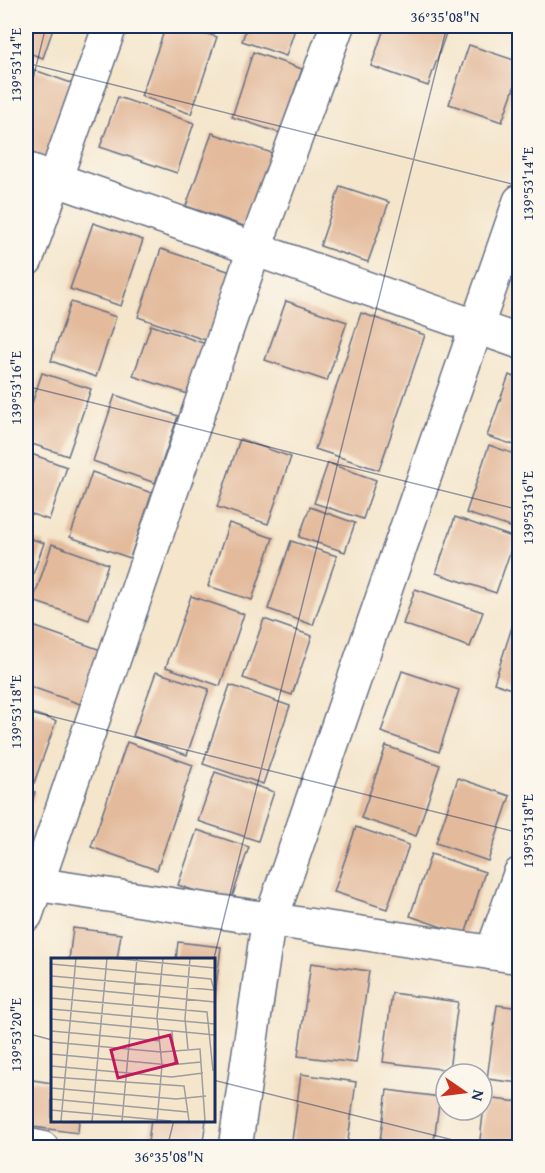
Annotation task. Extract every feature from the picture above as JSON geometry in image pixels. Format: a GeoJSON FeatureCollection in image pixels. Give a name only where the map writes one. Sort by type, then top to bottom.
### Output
{"type":"FeatureCollection","features":[{"type":"Feature","properties":{"kind":"street"},"geometry":{"type":"LineString","coordinates":[[26,260],[40,174],[110,26]]}},
{"type":"Feature","properties":{"kind":"street"},"geometry":{"type":"LineString","coordinates":[[26,915],[30,882],[254,250],[337,26]]}},
{"type":"Feature","properties":{"kind":"street"},"geometry":{"type":"LineString","coordinates":[[40,174],[519,342]]}},
{"type":"Feature","properties":{"kind":"street"},"geometry":{"type":"LineString","coordinates":[[235,1148],[270,920],[519,201]]}},
{"type":"Feature","properties":{"kind":"street"},"geometry":{"type":"LineString","coordinates":[[30,882],[506,955],[519,874]]}},
{"type":"Feature","properties":{"kind":"street"},"geometry":{"type":"LineString","coordinates":[[26,1145],[42,1148]]}},
{"type":"Feature","properties":{"kind":"building"},"geometry":{"type":"Polygon","coordinates":[[[26,26],[54,26],[43,58],[26,52],[26,26]]]}},
{"type":"Feature","properties":{"kind":"building"},"geometry":{"type":"Polygon","coordinates":[[[166,26],[183,26],[217,37],[191,114],[141,96],[166,26]]]}},
{"type":"Feature","properties":{"kind":"building"},"geometry":{"type":"Polygon","coordinates":[[[247,26],[296,26],[286,56],[242,41],[247,26]]]}},
{"type":"Feature","properties":{"kind":"building"},"geometry":{"type":"Polygon","coordinates":[[[385,26],[433,26],[447,30],[428,86],[371,66],[385,26]]]}},
{"type":"Feature","properties":{"kind":"building"},"geometry":{"type":"Polygon","coordinates":[[[496,26],[520,26],[520,34],[496,26]]]}},
{"type":"Feature","properties":{"kind":"building"},"geometry":{"type":"Polygon","coordinates":[[[469,45],[520,62],[520,71],[502,122],[449,104],[469,45]]]}},
{"type":"Feature","properties":{"kind":"building"},"geometry":{"type":"Polygon","coordinates":[[[253,52],[302,69],[280,133],[232,117],[253,52]]]}},
{"type":"Feature","properties":{"kind":"building"},"geometry":{"type":"Polygon","coordinates":[[[26,67],[74,84],[48,160],[26,152],[26,67]]]}},
{"type":"Feature","properties":{"kind":"building"},"geometry":{"type":"Polygon","coordinates":[[[118,97],[194,123],[177,173],[100,147],[118,97]]]}},
{"type":"Feature","properties":{"kind":"building"},"geometry":{"type":"Polygon","coordinates":[[[212,133],[272,153],[247,227],[186,206],[212,133]]]}},
{"type":"Feature","properties":{"kind":"building"},"geometry":{"type":"Polygon","coordinates":[[[340,186],[389,202],[368,262],[320,246],[340,186]]]}},
{"type":"Feature","properties":{"kind":"building"},"geometry":{"type":"Polygon","coordinates":[[[93,223],[143,240],[121,306],[70,289],[93,223]]]}},
{"type":"Feature","properties":{"kind":"building"},"geometry":{"type":"Polygon","coordinates":[[[161,249],[231,272],[208,341],[138,317],[161,249]]]}},
{"type":"Feature","properties":{"kind":"building"},"geometry":{"type":"Polygon","coordinates":[[[286,301],[347,322],[327,381],[265,360],[286,301]]]}},
{"type":"Feature","properties":{"kind":"building"},"geometry":{"type":"Polygon","coordinates":[[[71,302],[116,317],[96,377],[51,361],[71,302]]]}},
{"type":"Feature","properties":{"kind":"building"},"geometry":{"type":"Polygon","coordinates":[[[361,313],[425,335],[379,470],[315,449],[361,313]]]}},
{"type":"Feature","properties":{"kind":"building"},"geometry":{"type":"Polygon","coordinates":[[[151,325],[206,344],[188,394],[133,376],[151,325]]]}},
{"type":"Feature","properties":{"kind":"building"},"geometry":{"type":"Polygon","coordinates":[[[42,373],[91,389],[68,456],[26,442],[26,421],[42,373]]]}},
{"type":"Feature","properties":{"kind":"building"},"geometry":{"type":"Polygon","coordinates":[[[509,375],[520,379],[520,447],[487,436],[509,375]]]}},
{"type":"Feature","properties":{"kind":"building"},"geometry":{"type":"Polygon","coordinates":[[[115,395],[178,416],[155,483],[93,461],[115,395]]]}},
{"type":"Feature","properties":{"kind":"building"},"geometry":{"type":"Polygon","coordinates":[[[240,439],[291,457],[268,524],[217,507],[240,439]]]}},
{"type":"Feature","properties":{"kind":"building"},"geometry":{"type":"Polygon","coordinates":[[[489,445],[520,456],[520,530],[466,513],[489,445]]]}},
{"type":"Feature","properties":{"kind":"building"},"geometry":{"type":"Polygon","coordinates":[[[26,452],[67,467],[49,520],[26,512],[26,452]]]}},
{"type":"Feature","properties":{"kind":"building"},"geometry":{"type":"Polygon","coordinates":[[[328,463],[376,480],[363,519],[314,503],[328,463]]]}},
{"type":"Feature","properties":{"kind":"building"},"geometry":{"type":"Polygon","coordinates":[[[92,472],[152,493],[130,558],[70,537],[92,472]]]}},
{"type":"Feature","properties":{"kind":"building"},"geometry":{"type":"Polygon","coordinates":[[[310,507],[355,523],[345,552],[299,537],[310,507]]]}},
{"type":"Feature","properties":{"kind":"building"},"geometry":{"type":"Polygon","coordinates":[[[455,517],[515,538],[496,593],[436,573],[455,517]]]}},
{"type":"Feature","properties":{"kind":"building"},"geometry":{"type":"Polygon","coordinates":[[[229,523],[273,538],[252,600],[208,586],[229,523]]]}},
{"type":"Feature","properties":{"kind":"building"},"geometry":{"type":"Polygon","coordinates":[[[26,537],[44,543],[26,594],[26,537]]]}},
{"type":"Feature","properties":{"kind":"building"},"geometry":{"type":"Polygon","coordinates":[[[291,541],[337,556],[313,625],[268,609],[291,541]]]}},
{"type":"Feature","properties":{"kind":"building"},"geometry":{"type":"Polygon","coordinates":[[[52,544],[108,564],[89,620],[33,601],[52,544]]]}},
{"type":"Feature","properties":{"kind":"building"},"geometry":{"type":"Polygon","coordinates":[[[415,589],[483,612],[470,647],[403,624],[415,589]]]}},
{"type":"Feature","properties":{"kind":"building"},"geometry":{"type":"Polygon","coordinates":[[[191,596],[244,614],[220,686],[166,667],[191,596]]]}},
{"type":"Feature","properties":{"kind":"building"},"geometry":{"type":"Polygon","coordinates":[[[264,619],[312,636],[292,695],[243,678],[264,619]]]}},
{"type":"Feature","properties":{"kind":"building"},"geometry":{"type":"Polygon","coordinates":[[[513,624],[520,627],[520,692],[494,683],[513,624]]]}},
{"type":"Feature","properties":{"kind":"building"},"geometry":{"type":"Polygon","coordinates":[[[33,626],[101,650],[83,705],[26,685],[26,648],[33,626]]]}},
{"type":"Feature","properties":{"kind":"building"},"geometry":{"type":"Polygon","coordinates":[[[402,671],[459,690],[439,752],[381,732],[402,671]]]}},
{"type":"Feature","properties":{"kind":"building"},"geometry":{"type":"Polygon","coordinates":[[[156,672],[209,689],[187,755],[133,736],[156,672]]]}},
{"type":"Feature","properties":{"kind":"building"},"geometry":{"type":"Polygon","coordinates":[[[230,685],[290,706],[263,784],[203,764],[230,685]]]}},
{"type":"Feature","properties":{"kind":"building"},"geometry":{"type":"Polygon","coordinates":[[[26,711],[56,721],[34,783],[26,780],[26,711]]]}},
{"type":"Feature","properties":{"kind":"building"},"geometry":{"type":"Polygon","coordinates":[[[127,742],[193,765],[157,870],[91,847],[127,742]]]}},
{"type":"Feature","properties":{"kind":"building"},"geometry":{"type":"Polygon","coordinates":[[[386,746],[440,765],[416,836],[361,818],[386,746]]]}},
{"type":"Feature","properties":{"kind":"building"},"geometry":{"type":"Polygon","coordinates":[[[215,772],[274,792],[258,841],[198,821],[215,772]]]}},
{"type":"Feature","properties":{"kind":"building"},"geometry":{"type":"Polygon","coordinates":[[[458,778],[510,796],[488,861],[436,843],[458,778]]]}},
{"type":"Feature","properties":{"kind":"building"},"geometry":{"type":"Polygon","coordinates":[[[26,789],[35,792],[26,819],[26,789]]]}},
{"type":"Feature","properties":{"kind":"building"},"geometry":{"type":"Polygon","coordinates":[[[356,827],[409,845],[387,909],[334,892],[356,827]]]}},
{"type":"Feature","properties":{"kind":"building"},"geometry":{"type":"Polygon","coordinates":[[[197,830],[249,847],[230,903],[178,885],[197,830]]]}},
{"type":"Feature","properties":{"kind":"building"},"geometry":{"type":"Polygon","coordinates":[[[431,854],[485,872],[465,935],[410,916],[431,854]]]}},
{"type":"Feature","properties":{"kind":"building"},"geometry":{"type":"Polygon","coordinates":[[[73,928],[121,934],[117,958],[69,958],[73,928]]]}},
{"type":"Feature","properties":{"kind":"building"},"geometry":{"type":"Polygon","coordinates":[[[178,942],[221,947],[214,1003],[214,958],[176,958],[178,942]]]}},
{"type":"Feature","properties":{"kind":"building"},"geometry":{"type":"Polygon","coordinates":[[[311,963],[369,971],[356,1063],[298,1056],[311,963]]]}},
{"type":"Feature","properties":{"kind":"building"},"geometry":{"type":"Polygon","coordinates":[[[392,993],[458,1002],[450,1062],[434,1062],[434,1068],[383,1062],[392,993]]]}},
{"type":"Feature","properties":{"kind":"building"},"geometry":{"type":"Polygon","coordinates":[[[497,1005],[520,1008],[520,1083],[494,1080],[494,1062],[489,1062],[497,1005]]]}},
{"type":"Feature","properties":{"kind":"building"},"geometry":{"type":"Polygon","coordinates":[[[301,1074],[356,1082],[347,1148],[291,1148],[301,1074]]]}},
{"type":"Feature","properties":{"kind":"building"},"geometry":{"type":"Polygon","coordinates":[[[26,1079],[51,1083],[51,1122],[79,1122],[78,1133],[26,1126],[26,1079]]]}},
{"type":"Feature","properties":{"kind":"building"},"geometry":{"type":"Polygon","coordinates":[[[387,1090],[434,1096],[434,1122],[437,1122],[433,1148],[379,1148],[387,1090]]]}},
{"type":"Feature","properties":{"kind":"building"},"geometry":{"type":"Polygon","coordinates":[[[494,1099],[520,1102],[520,1148],[479,1148],[482,1122],[494,1122],[494,1099]]]}},
{"type":"Feature","properties":{"kind":"building"},"geometry":{"type":"Polygon","coordinates":[[[151,1122],[206,1122],[202,1148],[148,1142],[151,1122]]]}}]}
